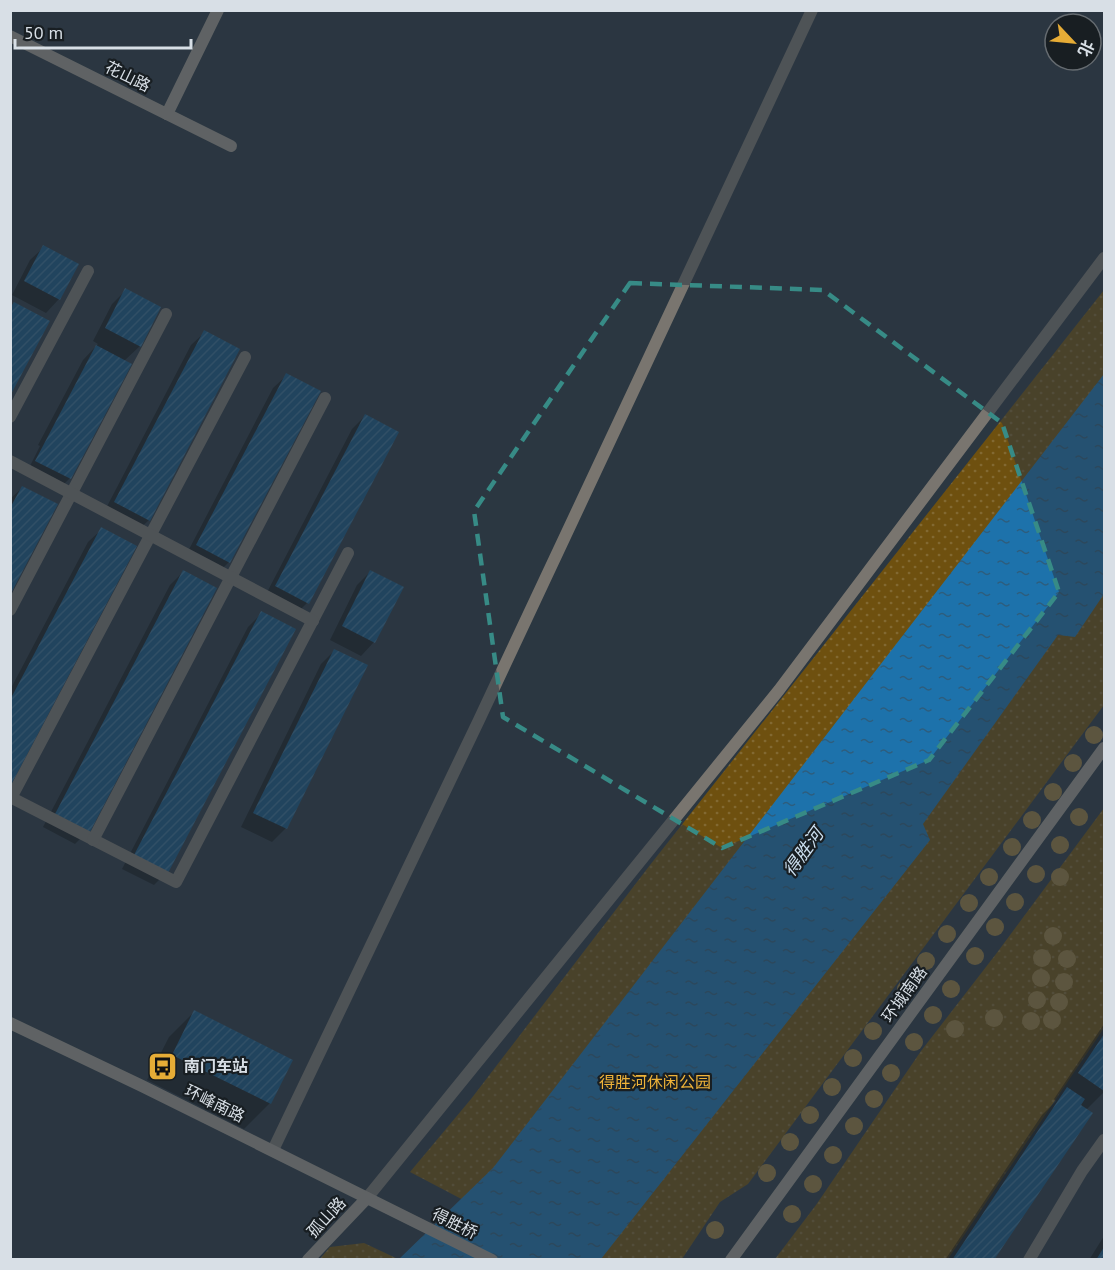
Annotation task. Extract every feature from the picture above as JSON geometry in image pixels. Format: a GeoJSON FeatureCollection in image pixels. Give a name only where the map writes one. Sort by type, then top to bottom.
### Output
{"type":"FeatureCollection","features":[{"type":"Feature","properties":{"kind":"main road"},"geometry":{"type":"LineString","coordinates":[[167,114],[218,10]]}},
{"type":"Feature","properties":{"kind":"main road","name":"花山路"},"geometry":{"type":"LineString","coordinates":[[10,36],[231,146]]}},
{"type":"Feature","properties":{"kind":"main road","name":"环城南路"},"geometry":{"type":"LineString","coordinates":[[731,1260],[1104,748]]}},
{"type":"Feature","properties":{"kind":"main road","name":"环峰南路"},"geometry":{"type":"LineString","coordinates":[[10,1023],[404,1216]]}},
{"type":"Feature","properties":{"kind":"main road","name":"孤山路"},"geometry":{"type":"LineString","coordinates":[[308,1260],[367,1198]]}},
{"type":"Feature","properties":{"kind":"main road","name":"得胜桥"},"geometry":{"type":"LineString","coordinates":[[404,1216],[492,1260]]}},
{"type":"Feature","properties":{"kind":"street"},"geometry":{"type":"LineString","coordinates":[[273,1150],[479,720],[812,10]]}},
{"type":"Feature","properties":{"kind":"street"},"geometry":{"type":"LineString","coordinates":[[367,1198],[779,690],[1104,258]]}},
{"type":"Feature","properties":{"kind":"street"},"geometry":{"type":"LineString","coordinates":[[10,417],[88,271]]}},
{"type":"Feature","properties":{"kind":"street"},"geometry":{"type":"LineString","coordinates":[[10,610],[166,314]]}},
{"type":"Feature","properties":{"kind":"street"},"geometry":{"type":"LineString","coordinates":[[244,357],[11,797],[176,882],[348,553]]}},
{"type":"Feature","properties":{"kind":"street"},"geometry":{"type":"LineString","coordinates":[[93,840],[325,398]]}},
{"type":"Feature","properties":{"kind":"street"},"geometry":{"type":"LineString","coordinates":[[10,461],[313,621]]}},
{"type":"Feature","properties":{"kind":"street"},"geometry":{"type":"LineString","coordinates":[[1029,1260],[1082,1171],[1104,1140]]}},
{"type":"Feature","properties":{"kind":"highlighted area"},"geometry":{"type":"Polygon","coordinates":[[[630,283],[823,290],[1002,423],[1059,592],[929,760],[722,848],[503,717],[474,511],[630,283]]]}},
{"type":"Feature","properties":{"kind":"green space","name":"得胜河休闲公园"},"geometry":{"type":"Polygon","coordinates":[[[1104,290],[1104,705],[748,1184],[720,1202],[682,1259],[578,1260],[410,1172],[471,1099],[650,865],[1104,290]]]}},
{"type":"Feature","properties":{"kind":"green space"},"geometry":{"type":"Polygon","coordinates":[[[1104,808],[1104,1028],[948,1259],[775,1259],[816,1205],[921,1051],[1104,808]]]}},
{"type":"Feature","properties":{"kind":"green space"},"geometry":{"type":"Polygon","coordinates":[[[364,1243],[398,1259],[319,1260],[330,1247],[364,1243]]]}},
{"type":"Feature","properties":{"kind":"water","name":"得胜河"},"geometry":{"type":"Polygon","coordinates":[[[1104,374],[1104,594],[1075,637],[1058,635],[923,824],[930,840],[601,1259],[398,1260],[493,1168],[1104,374]]]}},
{"type":"Feature","properties":{"kind":"building"},"geometry":{"type":"Polygon","coordinates":[[[43,245],[79,264],[60,300],[24,281],[43,245]]]}},
{"type":"Feature","properties":{"kind":"building"},"geometry":{"type":"Polygon","coordinates":[[[125,288],[161,307],[141,347],[105,328],[125,288]]]}},
{"type":"Feature","properties":{"kind":"building"},"geometry":{"type":"Polygon","coordinates":[[[14,302],[50,321],[10,396],[10,308],[14,302]]]}},
{"type":"Feature","properties":{"kind":"building"},"geometry":{"type":"Polygon","coordinates":[[[204,330],[240,349],[150,521],[114,502],[204,330]]]}},
{"type":"Feature","properties":{"kind":"building"},"geometry":{"type":"Polygon","coordinates":[[[96,345],[132,364],[71,479],[35,461],[96,345]]]}},
{"type":"Feature","properties":{"kind":"building"},"geometry":{"type":"Polygon","coordinates":[[[286,373],[321,391],[230,563],[196,545],[286,373]]]}},
{"type":"Feature","properties":{"kind":"building"},"geometry":{"type":"Polygon","coordinates":[[[365,414],[399,432],[309,604],[275,586],[365,414]]]}},
{"type":"Feature","properties":{"kind":"building"},"geometry":{"type":"Polygon","coordinates":[[[22,486],[58,504],[10,595],[10,508],[22,486]]]}},
{"type":"Feature","properties":{"kind":"building"},"geometry":{"type":"Polygon","coordinates":[[[101,527],[137,546],[10,787],[10,700],[101,527]]]}},
{"type":"Feature","properties":{"kind":"building"},"geometry":{"type":"Polygon","coordinates":[[[183,570],[217,588],[90,832],[55,814],[183,570]]]}},
{"type":"Feature","properties":{"kind":"building"},"geometry":{"type":"Polygon","coordinates":[[[370,570],[404,587],[375,643],[342,626],[370,570]]]}},
{"type":"Feature","properties":{"kind":"building"},"geometry":{"type":"Polygon","coordinates":[[[261,611],[296,629],[168,873],[134,855],[261,611]]]}},
{"type":"Feature","properties":{"kind":"building"},"geometry":{"type":"Polygon","coordinates":[[[334,649],[368,665],[287,829],[253,813],[334,649]]]}},
{"type":"Feature","properties":{"kind":"building"},"geometry":{"type":"Polygon","coordinates":[[[194,1010],[293,1060],[271,1104],[172,1055],[194,1010]]]}},
{"type":"Feature","properties":{"kind":"building"},"geometry":{"type":"Polygon","coordinates":[[[1104,1034],[1104,1091],[1078,1073],[1104,1034]]]}},
{"type":"Feature","properties":{"kind":"building"},"geometry":{"type":"Polygon","coordinates":[[[1067,1087],[1085,1099],[1081,1105],[1093,1113],[994,1260],[952,1260],[1067,1087]]]}},
{"type":"Feature","properties":{"kind":"building"},"geometry":{"type":"Polygon","coordinates":[[[1104,1247],[1104,1260],[1096,1260],[1104,1247]]]}},
{"type":"Feature","properties":{"kind":"place","name":"南门车站"},"geometry":{"type":"Point","coordinates":[163,1066]}}]}
